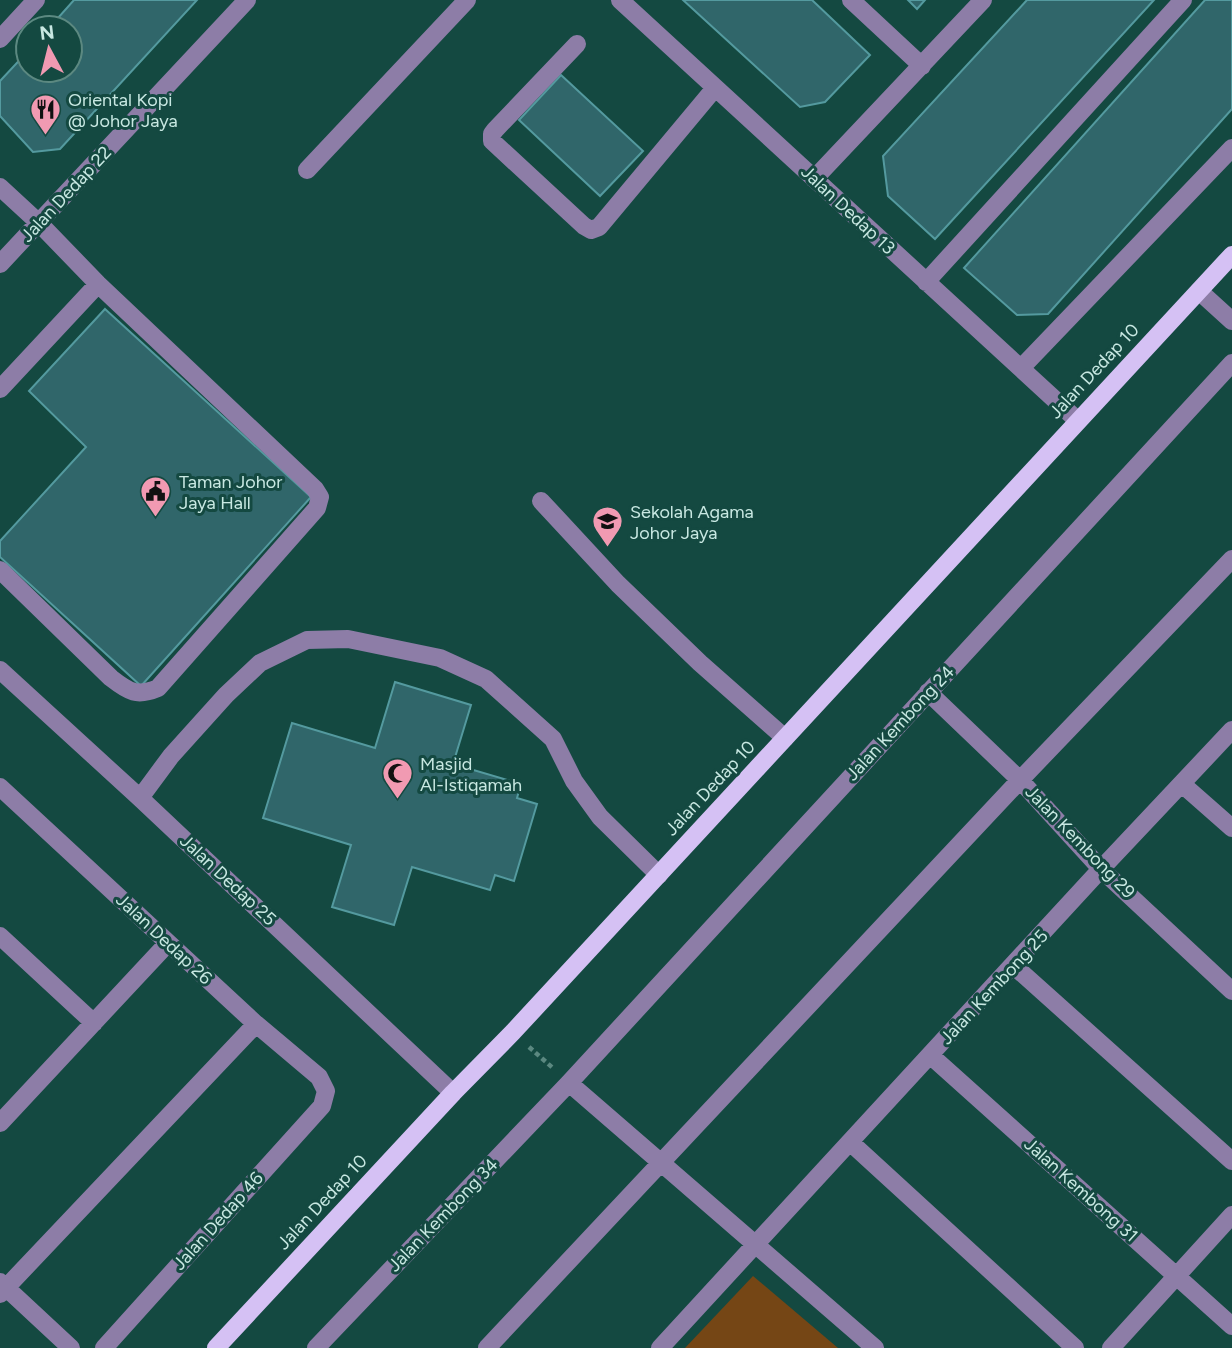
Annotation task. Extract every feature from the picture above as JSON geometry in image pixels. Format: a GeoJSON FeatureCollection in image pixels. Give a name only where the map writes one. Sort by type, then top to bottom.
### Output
{"type":"FeatureCollection","features":[{"type":"Feature","properties":{"kind":"main road","name":"Jalan Dedap 10"},"geometry":{"type":"LineString","coordinates":[[215,1348],[513,1032],[1232,255]]}},
{"type":"Feature","properties":{"kind":"street"},"geometry":{"type":"LineString","coordinates":[[0,39],[36,0]]}},
{"type":"Feature","properties":{"kind":"street","name":"Jalan Dedap 22"},"geometry":{"type":"LineString","coordinates":[[0,264],[247,0]]}},
{"type":"Feature","properties":{"kind":"street"},"geometry":{"type":"LineString","coordinates":[[307,170],[467,0]]}},
{"type":"Feature","properties":{"kind":"street","name":"Jalan Dedap 13"},"geometry":{"type":"LineString","coordinates":[[620,0],[1077,420]]}},
{"type":"Feature","properties":{"kind":"street"},"geometry":{"type":"LineString","coordinates":[[851,0],[922,66]]}},
{"type":"Feature","properties":{"kind":"street"},"geometry":{"type":"LineString","coordinates":[[814,179],[983,0]]}},
{"type":"Feature","properties":{"kind":"street"},"geometry":{"type":"LineString","coordinates":[[926,282],[1183,0]]}},
{"type":"Feature","properties":{"kind":"street"},"geometry":{"type":"LineString","coordinates":[[577,44],[495,130],[492,141],[583,226],[591,230],[599,228],[715,88]]}},
{"type":"Feature","properties":{"kind":"street"},"geometry":{"type":"LineString","coordinates":[[1021,368],[1232,148]]}},
{"type":"Feature","properties":{"kind":"street"},"geometry":{"type":"LineString","coordinates":[[0,187],[98,284],[316,489],[320,497],[317,508],[158,688],[143,694],[124,689],[111,678],[0,570]]}},
{"type":"Feature","properties":{"kind":"street"},"geometry":{"type":"LineString","coordinates":[[0,389],[98,284]]}},
{"type":"Feature","properties":{"kind":"street"},"geometry":{"type":"LineString","coordinates":[[1199,291],[1232,321]]}},
{"type":"Feature","properties":{"kind":"street","name":"Jalan Kembong 24"},"geometry":{"type":"LineString","coordinates":[[569,1083],[1232,363]]}},
{"type":"Feature","properties":{"kind":"street"},"geometry":{"type":"LineString","coordinates":[[541,500],[618,584],[700,663],[785,738]]}},
{"type":"Feature","properties":{"kind":"street"},"geometry":{"type":"LineString","coordinates":[[487,1348],[1232,558]]}},
{"type":"Feature","properties":{"kind":"street"},"geometry":{"type":"LineString","coordinates":[[140,798],[171,756],[226,695],[260,663],[307,640],[348,639],[440,658],[486,679],[553,739],[574,781],[600,817],[659,874]]}},
{"type":"Feature","properties":{"kind":"street","name":"Jalan Dedap 25"},"geometry":{"type":"LineString","coordinates":[[0,670],[453,1093]]}},
{"type":"Feature","properties":{"kind":"street","name":"Jalan Kembong 29"},"geometry":{"type":"LineString","coordinates":[[928,692],[1020,780],[1101,869],[1232,991]]}},
{"type":"Feature","properties":{"kind":"street","name":"Jalan Kembong 25"},"geometry":{"type":"LineString","coordinates":[[660,1348],[1232,730]]}},
{"type":"Feature","properties":{"kind":"street"},"geometry":{"type":"LineString","coordinates":[[1182,784],[1232,828]]}},
{"type":"Feature","properties":{"kind":"street","name":"Jalan Dedap 26"},"geometry":{"type":"LineString","coordinates":[[0,787],[256,1024],[319,1077],[326,1091]]}},
{"type":"Feature","properties":{"kind":"street"},"geometry":{"type":"LineString","coordinates":[[0,936],[94,1023]]}},
{"type":"Feature","properties":{"kind":"street"},"geometry":{"type":"LineString","coordinates":[[0,1122],[168,943]]}},
{"type":"Feature","properties":{"kind":"street"},"geometry":{"type":"LineString","coordinates":[[1014,966],[1232,1161]]}},
{"type":"Feature","properties":{"kind":"street"},"geometry":{"type":"LineString","coordinates":[[71,1348],[2,1288],[256,1024]]}},
{"type":"Feature","properties":{"kind":"street","name":"Jalan Kembong 31"},"geometry":{"type":"LineString","coordinates":[[930,1055],[1232,1326]]}},
{"type":"Feature","properties":{"kind":"street"},"geometry":{"type":"LineString","coordinates":[[569,1083],[875,1348]]}},
{"type":"Feature","properties":{"kind":"street","name":"Jalan Kembong 34"},"geometry":{"type":"LineString","coordinates":[[316,1348],[569,1083]]}},
{"type":"Feature","properties":{"kind":"street","name":"Jalan Dedap 46"},"geometry":{"type":"LineString","coordinates":[[104,1348],[322,1106],[326,1091]]}},
{"type":"Feature","properties":{"kind":"street"},"geometry":{"type":"LineString","coordinates":[[850,1142],[1075,1348]]}},
{"type":"Feature","properties":{"kind":"street"},"geometry":{"type":"LineString","coordinates":[[1111,1348],[1232,1215]]}},
{"type":"Feature","properties":{"kind":"path"},"geometry":{"type":"LineString","coordinates":[[513,1032],[569,1083]]}},
{"type":"Feature","properties":{"kind":"shaded area"},"geometry":{"type":"Polygon","coordinates":[[[753,1276],[838,1348],[685,1348],[753,1276]]]}},
{"type":"Feature","properties":{"kind":"building"},"geometry":{"type":"Polygon","coordinates":[[[74,0],[197,0],[60,149],[33,152],[0,116],[0,81],[14,66],[14,84],[84,84],[84,14],[62,14],[74,0]]]}},
{"type":"Feature","properties":{"kind":"building"},"geometry":{"type":"Polygon","coordinates":[[[683,0],[812,0],[870,55],[825,102],[800,107],[683,0]]]}},
{"type":"Feature","properties":{"kind":"building"},"geometry":{"type":"Polygon","coordinates":[[[908,0],[925,0],[917,9],[908,0]]]}},
{"type":"Feature","properties":{"kind":"building"},"geometry":{"type":"Polygon","coordinates":[[[1027,0],[1154,0],[935,239],[888,196],[883,156],[1027,0]]]}},
{"type":"Feature","properties":{"kind":"building"},"geometry":{"type":"Polygon","coordinates":[[[1205,0],[1232,0],[1232,109],[1048,314],[1017,315],[964,268],[1205,0]]]}},
{"type":"Feature","properties":{"kind":"building"},"geometry":{"type":"Polygon","coordinates":[[[561,75],[643,151],[600,196],[519,120],[561,75]]]}},
{"type":"Feature","properties":{"kind":"building","name":"Taman Johor Jaya Hall"},"geometry":{"type":"Polygon","coordinates":[[[105,309],[311,497],[141,686],[0,557],[0,541],[86,447],[29,391],[105,309]]]}},
{"type":"Feature","properties":{"kind":"building","name":"Masjid Al-Istiqamah"},"geometry":{"type":"Polygon","coordinates":[[[395,682],[471,705],[453,764],[521,784],[517,798],[537,804],[514,881],[495,875],[490,890],[412,867],[394,925],[332,907],[351,845],[263,818],[292,723],[375,748],[395,682]]]}},
{"type":"Feature","properties":{"kind":"place","name":"Oriental Kopi @ Johor Jaya"},"geometry":{"type":"Point","coordinates":[45,137]}},
{"type":"Feature","properties":{"kind":"place","name":"Taman Johor Jaya Hall"},"geometry":{"type":"Point","coordinates":[156,519]}},
{"type":"Feature","properties":{"kind":"place","name":"Sekolah Agama Johor Jaya"},"geometry":{"type":"Point","coordinates":[607,549]}},
{"type":"Feature","properties":{"kind":"place","name":"Masjid Al-Istiqamah"},"geometry":{"type":"Point","coordinates":[397,801]}}]}
